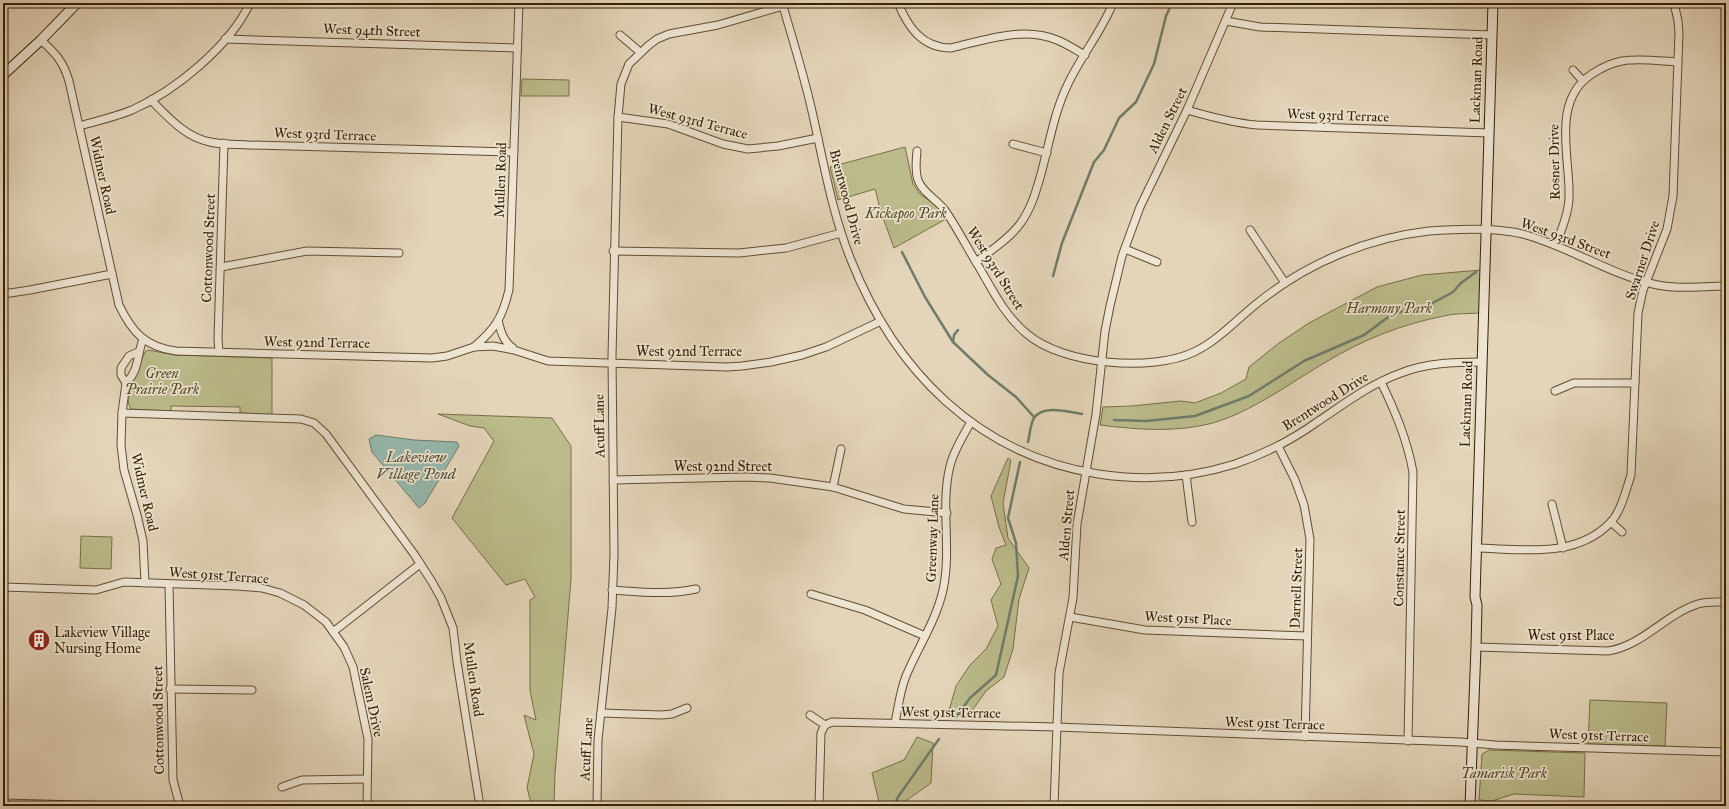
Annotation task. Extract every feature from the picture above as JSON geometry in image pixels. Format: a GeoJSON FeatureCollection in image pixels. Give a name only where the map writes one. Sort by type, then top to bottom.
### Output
{"type":"FeatureCollection","features":[{"type":"Feature","properties":{"kind":"main road"},"geometry":{"type":"LineString","coordinates":[[3,74],[41,40],[78,3]]}},
{"type":"Feature","properties":{"kind":"main road","name":"Lackman Road"},"geometry":{"type":"LineString","coordinates":[[1470,806],[1476,647],[1477,605],[1475,597],[1481,362],[1493,3]]}},
{"type":"Feature","properties":{"kind":"street"},"geometry":{"type":"LineString","coordinates":[[79,126],[132,110],[179,83],[216,50],[243,16],[250,3]]}},
{"type":"Feature","properties":{"kind":"street","name":"Mullen Road"},"geometry":{"type":"LineString","coordinates":[[474,347],[492,331],[506,304],[509,290],[519,3]]}},
{"type":"Feature","properties":{"kind":"street"},"geometry":{"type":"LineString","coordinates":[[898,3],[910,28],[928,44],[942,48],[951,48],[1008,35],[1028,34],[1058,40],[1084,55]]}},
{"type":"Feature","properties":{"kind":"street"},"geometry":{"type":"LineString","coordinates":[[976,262],[1002,243],[1021,223],[1032,202],[1057,113],[1067,86],[1113,3]]}},
{"type":"Feature","properties":{"kind":"street","name":"Alden Street"},"geometry":{"type":"LineString","coordinates":[[1054,806],[1059,673],[1070,617],[1074,585],[1077,524],[1096,414],[1110,306],[1125,249],[1147,190],[1188,110],[1233,3]]}},
{"type":"Feature","properties":{"kind":"street","name":"Swarner Drive"},"geometry":{"type":"LineString","coordinates":[[1476,548],[1548,550],[1563,548],[1590,538],[1611,522],[1624,498],[1631,476],[1637,320],[1643,290],[1667,229],[1673,196],[1678,21],[1674,3]]}},
{"type":"Feature","properties":{"kind":"street","name":"Acuff Lane"},"geometry":{"type":"LineString","coordinates":[[596,806],[597,755],[607,660],[612,590],[614,528],[612,364],[614,251],[618,117],[621,84],[629,64],[640,52],[657,39],[669,34],[718,25],[782,4]]}},
{"type":"Feature","properties":{"kind":"street","name":"Brentwood Drive"},"geometry":{"type":"LineString","coordinates":[[782,4],[798,54],[842,233],[861,284],[881,321],[907,359],[923,379],[949,405],[971,422],[1014,448],[1037,459],[1085,472],[1113,477],[1138,478],[1186,475],[1235,464],[1278,446],[1315,424],[1363,391],[1401,373],[1437,364],[1481,362]]}},
{"type":"Feature","properties":{"kind":"street"},"geometry":{"type":"LineString","coordinates":[[1226,21],[1260,27],[1492,35]]}},
{"type":"Feature","properties":{"kind":"street"},"geometry":{"type":"LineString","coordinates":[[620,35],[640,52]]}},
{"type":"Feature","properties":{"kind":"street","name":"West 94th Street"},"geometry":{"type":"LineString","coordinates":[[225,39],[517,48]]}},
{"type":"Feature","properties":{"kind":"street","name":"Widmer Road"},"geometry":{"type":"LineString","coordinates":[[41,40],[57,55],[64,67],[79,126],[119,305],[127,322]]}},
{"type":"Feature","properties":{"kind":"street","name":"Rosner Drive"},"geometry":{"type":"LineString","coordinates":[[1555,245],[1566,217],[1569,198],[1565,136],[1566,118],[1571,101],[1583,81],[1605,66],[1622,61],[1677,62]]}},
{"type":"Feature","properties":{"kind":"street"},"geometry":{"type":"LineString","coordinates":[[1573,70],[1583,81]]}},
{"type":"Feature","properties":{"kind":"street","name":"West 93rd Terrace"},"geometry":{"type":"LineString","coordinates":[[151,100],[185,132],[210,142],[514,152]]}},
{"type":"Feature","properties":{"kind":"street","name":"West 93rd Terrace"},"geometry":{"type":"LineString","coordinates":[[1188,110],[1238,123],[1257,125],[1489,133]]}},
{"type":"Feature","properties":{"kind":"street","name":"West 93rd Terrace"},"geometry":{"type":"LineString","coordinates":[[618,117],[668,124],[723,144],[748,148],[778,146],[818,138]]}},
{"type":"Feature","properties":{"kind":"street","name":"Cottonwood Street"},"geometry":{"type":"LineString","coordinates":[[219,352],[218,339],[224,143]]}},
{"type":"Feature","properties":{"kind":"street"},"geometry":{"type":"LineString","coordinates":[[1013,144],[1047,153]]}},
{"type":"Feature","properties":{"kind":"street","name":"West 93rd Street"},"geometry":{"type":"LineString","coordinates":[[917,151],[916,171],[921,187],[945,210],[1001,305],[1013,321],[1027,335],[1051,350],[1070,356],[1102,361],[1146,364],[1166,362],[1188,354],[1214,340],[1258,303],[1285,283],[1320,263],[1371,243],[1405,235],[1428,232],[1452,230],[1517,233],[1555,245],[1646,282],[1670,287],[1726,286]]}},
{"type":"Feature","properties":{"kind":"street"},"geometry":{"type":"LineString","coordinates":[[1250,230],[1285,283]]}},
{"type":"Feature","properties":{"kind":"street"},"geometry":{"type":"LineString","coordinates":[[614,251],[709,253],[758,252],[786,248],[842,233]]}},
{"type":"Feature","properties":{"kind":"street"},"geometry":{"type":"LineString","coordinates":[[1125,249],[1157,262]]}},
{"type":"Feature","properties":{"kind":"street"},"geometry":{"type":"LineString","coordinates":[[221,267],[307,251],[399,253]]}},
{"type":"Feature","properties":{"kind":"street"},"geometry":{"type":"LineString","coordinates":[[3,294],[112,274]]}},
{"type":"Feature","properties":{"kind":"street"},"geometry":{"type":"LineString","coordinates":[[498,320],[500,332],[505,343],[514,350]]}},
{"type":"Feature","properties":{"kind":"street","name":"West 92nd Terrace"},"geometry":{"type":"LineString","coordinates":[[127,322],[143,339],[164,350],[432,358],[447,356],[474,347],[493,346],[514,350],[548,361],[727,367],[771,362],[802,355],[826,347],[881,321]]}},
{"type":"Feature","properties":{"kind":"street","name":"Widmer Road"},"geometry":{"type":"LineString","coordinates":[[143,339],[138,352],[140,358],[131,378],[126,383],[122,413],[121,445],[124,470],[138,515],[143,541],[145,583]]}},
{"type":"Feature","properties":{"kind":"street","name":"Widmer Road"},"geometry":{"type":"LineString","coordinates":[[126,383],[121,375],[121,368],[129,356],[138,352]]}},
{"type":"Feature","properties":{"kind":"street","name":"Constance Street"},"geometry":{"type":"LineString","coordinates":[[1381,382],[1402,428],[1409,450],[1413,472],[1408,741]]}},
{"type":"Feature","properties":{"kind":"street"},"geometry":{"type":"LineString","coordinates":[[1555,391],[1574,383],[1635,383]]}},
{"type":"Feature","properties":{"kind":"street"},"geometry":{"type":"LineString","coordinates":[[122,413],[301,419],[314,423],[330,439],[420,564],[333,632]]}},
{"type":"Feature","properties":{"kind":"street","name":"Greenway Lane"},"geometry":{"type":"LineString","coordinates":[[895,723],[901,691],[938,608],[943,591],[946,574],[947,486],[950,465],[956,449],[971,422]]}},
{"type":"Feature","properties":{"kind":"street","name":"Darnell Street"},"geometry":{"type":"LineString","coordinates":[[1278,446],[1299,490],[1308,523],[1310,555],[1305,737]]}},
{"type":"Feature","properties":{"kind":"street"},"geometry":{"type":"LineString","coordinates":[[833,487],[841,448]]}},
{"type":"Feature","properties":{"kind":"street"},"geometry":{"type":"LineString","coordinates":[[1186,475],[1192,522]]}},
{"type":"Feature","properties":{"kind":"street","name":"West 92nd Street"},"geometry":{"type":"LineString","coordinates":[[613,480],[751,477],[796,481],[833,487],[904,509],[947,513]]}},
{"type":"Feature","properties":{"kind":"street"},"geometry":{"type":"LineString","coordinates":[[1552,504],[1563,548]]}},
{"type":"Feature","properties":{"kind":"street"},"geometry":{"type":"LineString","coordinates":[[1611,522],[1622,532]]}},
{"type":"Feature","properties":{"kind":"street","name":"Mullen Road"},"geometry":{"type":"LineString","coordinates":[[420,564],[442,598],[453,628],[480,806]]}},
{"type":"Feature","properties":{"kind":"street","name":"West 91st Terrace"},"geometry":{"type":"LineString","coordinates":[[3,587],[96,590],[124,582],[262,588],[280,593],[304,605],[320,617],[333,632]]}},
{"type":"Feature","properties":{"kind":"street","name":"Cottonwood Street"},"geometry":{"type":"LineString","coordinates":[[169,584],[172,780],[180,806]]}},
{"type":"Feature","properties":{"kind":"street"},"geometry":{"type":"LineString","coordinates":[[612,590],[662,593],[696,589]]}},
{"type":"Feature","properties":{"kind":"street"},"geometry":{"type":"LineString","coordinates":[[811,594],[865,610],[925,636]]}},
{"type":"Feature","properties":{"kind":"street","name":"West 91st Place"},"geometry":{"type":"LineString","coordinates":[[1476,647],[1608,651],[1620,649],[1683,610],[1699,604],[1726,602]]}},
{"type":"Feature","properties":{"kind":"street","name":"West 91st Place"},"geometry":{"type":"LineString","coordinates":[[1070,617],[1145,630],[1307,636]]}},
{"type":"Feature","properties":{"kind":"street","name":"Salem Drive"},"geometry":{"type":"LineString","coordinates":[[333,632],[344,647],[353,667],[363,710],[368,739],[366,806]]}},
{"type":"Feature","properties":{"kind":"street"},"geometry":{"type":"LineString","coordinates":[[170,689],[252,690]]}},
{"type":"Feature","properties":{"kind":"street"},"geometry":{"type":"LineString","coordinates":[[601,713],[662,715],[672,714],[687,708]]}},
{"type":"Feature","properties":{"kind":"street"},"geometry":{"type":"LineString","coordinates":[[810,715],[825,725],[821,733],[819,806]]}},
{"type":"Feature","properties":{"kind":"street","name":"West 91st Terrace"},"geometry":{"type":"LineString","coordinates":[[825,725],[832,722],[1056,727],[1726,752]]}},
{"type":"Feature","properties":{"kind":"street"},"geometry":{"type":"LineString","coordinates":[[282,787],[302,780],[366,779]]}},
{"type":"Feature","properties":{"kind":"street"},"geometry":{"type":"LineString","coordinates":[[3,803],[118,806]]}},
{"type":"Feature","properties":{"kind":"green space"},"geometry":{"type":"Polygon","coordinates":[[[522,79],[569,80],[569,96],[521,96],[522,79]]]}},
{"type":"Feature","properties":{"kind":"green space","name":"Kickapoo Park"},"geometry":{"type":"Polygon","coordinates":[[[905,147],[913,184],[920,194],[938,207],[946,219],[894,248],[881,212],[875,189],[838,200],[830,167],[905,147]]]}},
{"type":"Feature","properties":{"kind":"green space","name":"Harmony Park"},"geometry":{"type":"Polygon","coordinates":[[[1481,270],[1480,313],[1448,315],[1428,319],[1398,328],[1368,340],[1340,354],[1265,400],[1232,416],[1199,426],[1175,429],[1137,429],[1100,425],[1103,407],[1181,401],[1195,403],[1221,393],[1246,379],[1249,367],[1279,343],[1309,323],[1377,287],[1422,275],[1481,270]]]}},
{"type":"Feature","properties":{"kind":"green space","name":"Green Prairie Park"},"geometry":{"type":"Polygon","coordinates":[[[148,350],[175,355],[272,358],[272,415],[240,413],[240,407],[171,406],[171,412],[131,409],[128,403],[129,389],[135,372],[145,352],[148,350]]]}},
{"type":"Feature","properties":{"kind":"green space"},"geometry":{"type":"Polygon","coordinates":[[[438,414],[552,418],[571,446],[571,579],[555,774],[554,806],[532,806],[527,788],[534,754],[524,715],[536,720],[530,691],[530,600],[535,597],[525,579],[506,585],[452,518],[494,441],[484,428],[470,426],[438,414]]]}},
{"type":"Feature","properties":{"kind":"green space"},"geometry":{"type":"Polygon","coordinates":[[[1008,458],[1011,460],[1003,503],[1008,538],[1029,568],[1019,599],[1013,649],[1004,677],[986,691],[969,715],[948,714],[956,686],[970,665],[986,649],[998,626],[991,600],[1001,584],[992,559],[996,548],[1006,545],[999,527],[991,496],[1008,458]]]}},
{"type":"Feature","properties":{"kind":"green space"},"geometry":{"type":"Polygon","coordinates":[[[81,536],[112,537],[111,569],[80,568],[81,536]]]}},
{"type":"Feature","properties":{"kind":"green space"},"geometry":{"type":"Polygon","coordinates":[[[1590,700],[1667,703],[1665,746],[1588,744],[1590,700]]]}},
{"type":"Feature","properties":{"kind":"green space"},"geometry":{"type":"Polygon","coordinates":[[[917,737],[933,743],[931,783],[903,803],[902,806],[880,806],[872,773],[904,760],[917,737]]]}},
{"type":"Feature","properties":{"kind":"green space","name":"Tamarisk Park"},"geometry":{"type":"Polygon","coordinates":[[[1489,750],[1585,753],[1584,797],[1514,794],[1492,801],[1479,800],[1482,754],[1489,750]]]}},
{"type":"Feature","properties":{"kind":"water","name":"Lakeview Village Pond"},"geometry":{"type":"Polygon","coordinates":[[[376,435],[414,440],[457,442],[459,446],[425,503],[419,508],[372,452],[369,439],[376,435]]]}},
{"type":"Feature","properties":{"kind":"waterway"},"geometry":{"type":"LineString","coordinates":[[1053,276],[1062,243],[1094,162],[1104,150],[1119,118],[1136,102],[1154,64],[1166,16],[1172,3]]}},
{"type":"Feature","properties":{"kind":"waterway"},"geometry":{"type":"LineString","coordinates":[[902,252],[925,297],[953,342],[988,375],[1016,397],[1034,417]]}},
{"type":"Feature","properties":{"kind":"waterway"},"geometry":{"type":"LineString","coordinates":[[1114,420],[1146,421],[1195,416],[1249,396],[1304,361],[1364,335],[1395,312],[1416,312],[1453,292],[1461,283],[1476,272]]}},
{"type":"Feature","properties":{"kind":"waterway"},"geometry":{"type":"LineString","coordinates":[[953,342],[954,335],[958,330]]}},
{"type":"Feature","properties":{"kind":"waterway"},"geometry":{"type":"LineString","coordinates":[[1028,442],[1034,418],[1043,411],[1056,410],[1082,414]]}},
{"type":"Feature","properties":{"kind":"waterway"},"geometry":{"type":"LineString","coordinates":[[956,717],[970,698],[996,675],[1018,576],[1016,543],[1008,518],[1020,462]]}},
{"type":"Feature","properties":{"kind":"waterway"},"geometry":{"type":"LineString","coordinates":[[894,806],[898,797],[939,739]]}},
{"type":"Feature","properties":{"kind":"place","name":"Lakeview Village Nursing Home"},"geometry":{"type":"Point","coordinates":[39,640]}}]}
